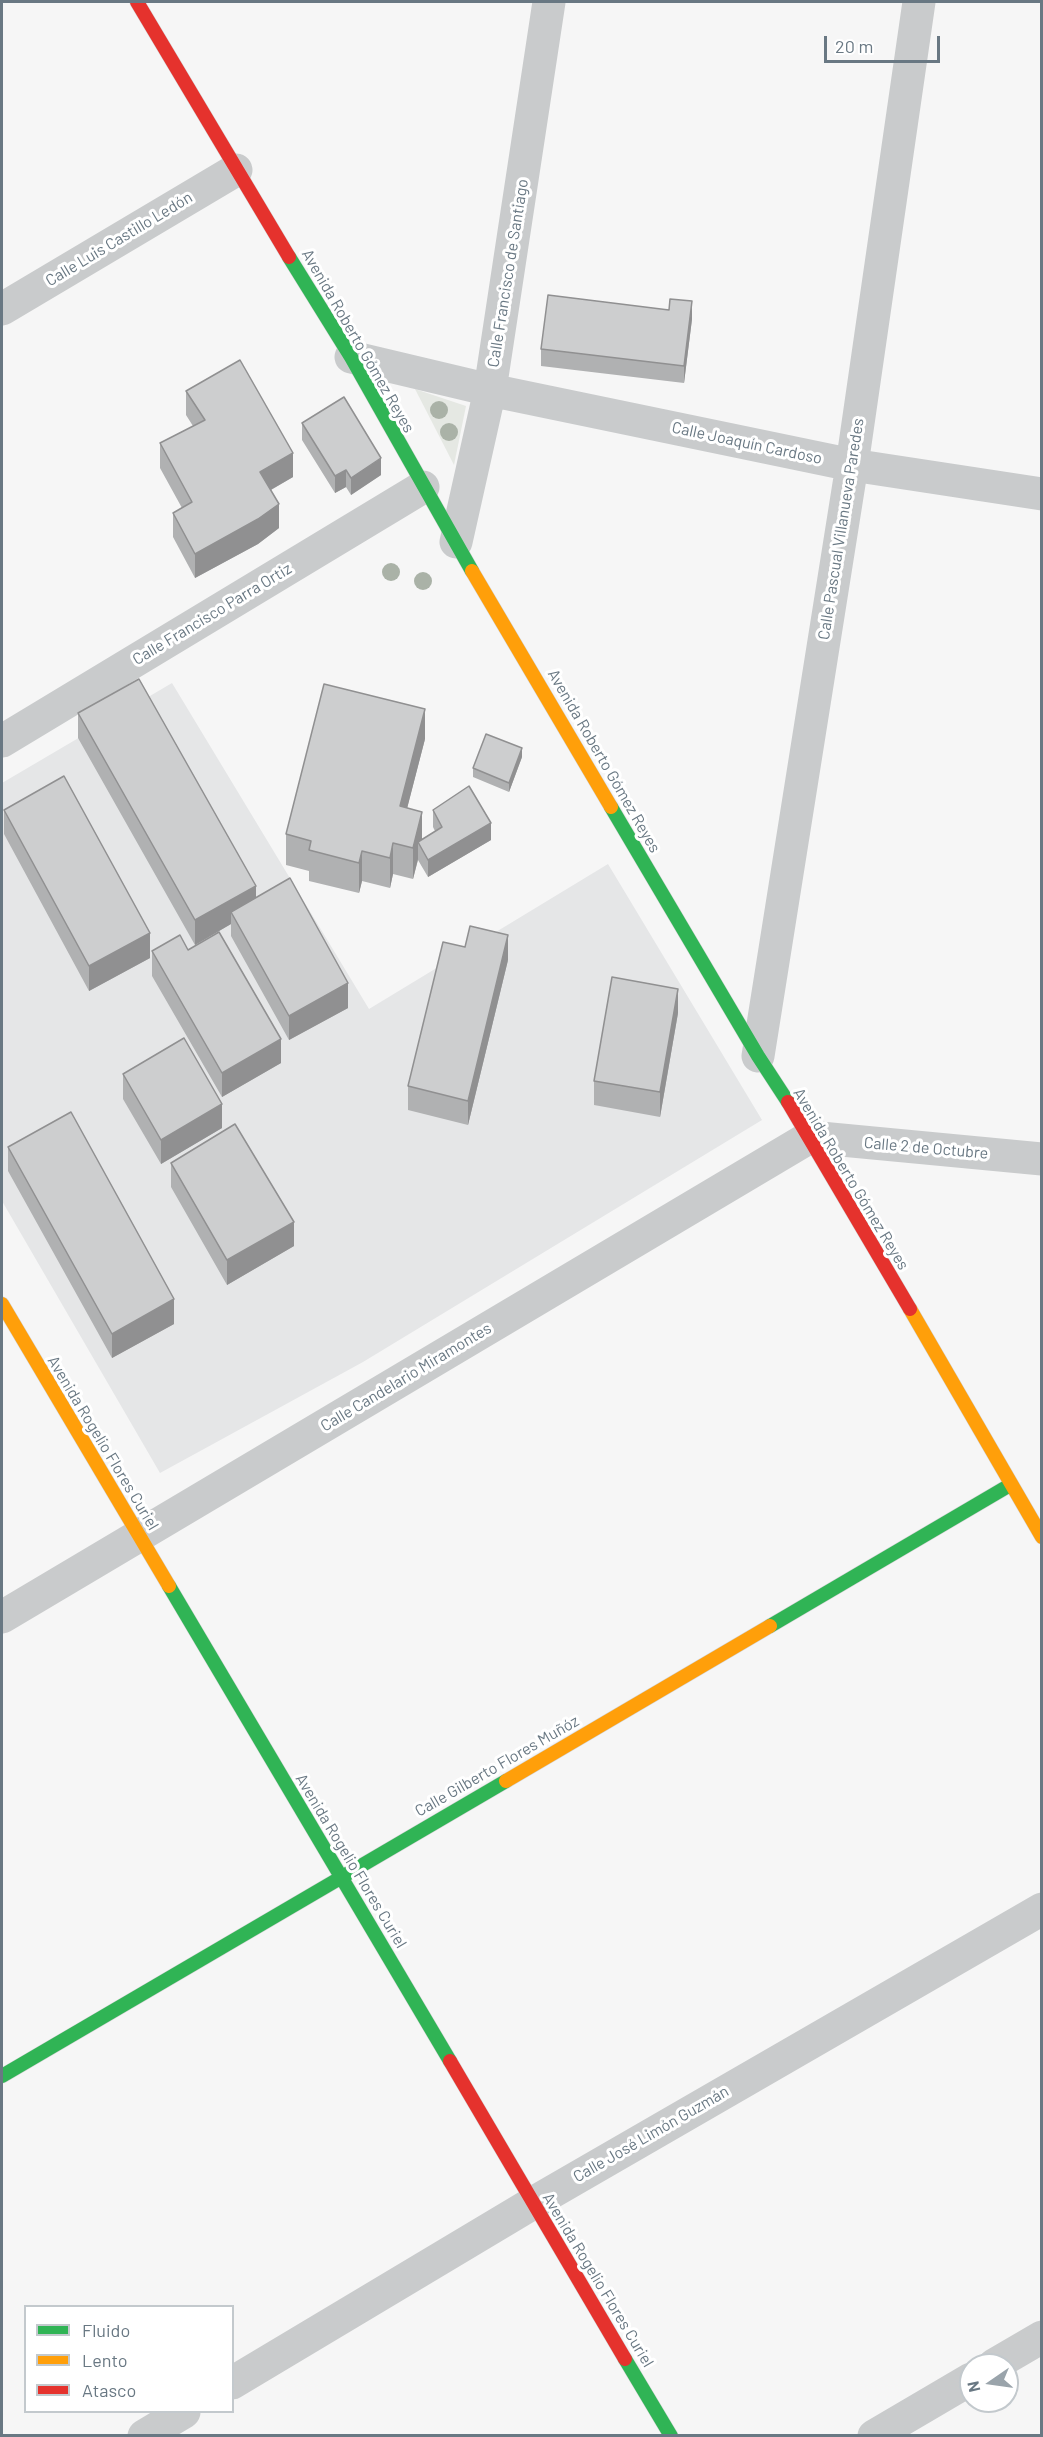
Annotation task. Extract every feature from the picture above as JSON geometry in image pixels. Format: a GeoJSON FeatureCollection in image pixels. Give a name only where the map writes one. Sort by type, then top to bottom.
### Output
{"type":"FeatureCollection","features":[{"type":"Feature","properties":{"kind":"street","name":"Calle Francisco de Santiago"},"geometry":{"type":"LineString","coordinates":[[456,542],[490,390],[549,2]]}},
{"type":"Feature","properties":{"kind":"street","name":"Calle Pascual Villanueva Paredes"},"geometry":{"type":"LineString","coordinates":[[758,1056],[852,465],[920,2]]}},
{"type":"Feature","properties":{"kind":"street","name":"Avenida Roberto Gómez Reyes"},"geometry":{"type":"LineString","coordinates":[[147,9],[236,170],[351,357],[423,487],[758,1056],[810,1137],[1041,1537]]}},
{"type":"Feature","properties":{"kind":"street","name":"Calle Luis Castillo Ledón"},"geometry":{"type":"LineString","coordinates":[[2,309],[236,170]]}},
{"type":"Feature","properties":{"kind":"street","name":"Calle Joaquín Cardoso"},"geometry":{"type":"LineString","coordinates":[[351,357],[490,390],[852,465],[1041,494]]}},
{"type":"Feature","properties":{"kind":"street","name":"Calle Francisco Parra Ortiz"},"geometry":{"type":"LineString","coordinates":[[2,741],[423,487]]}},
{"type":"Feature","properties":{"kind":"street","name":"Calle 2 de Octubre"},"geometry":{"type":"LineString","coordinates":[[810,1137],[1041,1159]]}},
{"type":"Feature","properties":{"kind":"street","name":"Calle Candelario Miramontes"},"geometry":{"type":"LineString","coordinates":[[2,1617],[810,1137]]}},
{"type":"Feature","properties":{"kind":"street","name":"Avenida Rogelio Flores Curiel"},"geometry":{"type":"LineString","coordinates":[[2,1304],[671,2436]]}},
{"type":"Feature","properties":{"kind":"street","name":"Calle Gilberto Flores Muñóz"},"geometry":{"type":"LineString","coordinates":[[2,2076],[1010,1485]]}},
{"type":"Feature","properties":{"kind":"street","name":"Calle José Limón Guzmán"},"geometry":{"type":"LineString","coordinates":[[234,2382],[533,2203],[1041,1909]]}},
{"type":"Feature","properties":{"kind":"street"},"geometry":{"type":"LineString","coordinates":[[1014,2353],[1041,2337]]}},
{"type":"Feature","properties":{"kind":"street"},"geometry":{"type":"LineString","coordinates":[[874,2436],[959,2386]]}},
{"type":"Feature","properties":{"kind":"street"},"geometry":{"type":"LineString","coordinates":[[144,2436],[182,2413]]}},
{"type":"Feature","properties":{"kind":"shaded area"},"geometry":{"type":"Polygon","coordinates":[[[415,389],[466,406],[454,465],[415,389]]]}},
{"type":"Feature","properties":{"kind":"shaded area"},"geometry":{"type":"Polygon","coordinates":[[[172,683],[369,1009],[608,864],[762,1120],[363,1362],[160,1473],[2,1201],[2,783],[172,683]]]}},
{"type":"Feature","properties":{"kind":"building"},"geometry":{"type":"Polygon","coordinates":[[[548,295],[669,310],[670,299],[692,301],[684,366],[541,349],[548,295]]]}},
{"type":"Feature","properties":{"kind":"building"},"geometry":{"type":"Polygon","coordinates":[[[240,360],[293,453],[260,472],[279,504],[258,519],[195,554],[173,513],[192,502],[160,443],[205,420],[186,391],[240,360]]]}},
{"type":"Feature","properties":{"kind":"building"},"geometry":{"type":"Polygon","coordinates":[[[344,397],[381,458],[351,478],[346,470],[335,476],[302,423],[344,397]]]}},
{"type":"Feature","properties":{"kind":"building"},"geometry":{"type":"Polygon","coordinates":[[[139,679],[256,886],[195,920],[78,713],[139,679]]]}},
{"type":"Feature","properties":{"kind":"building"},"geometry":{"type":"Polygon","coordinates":[[[324,684],[425,709],[400,806],[422,812],[413,848],[393,843],[390,858],[362,851],[359,863],[309,850],[311,841],[286,834],[324,684]]]}},
{"type":"Feature","properties":{"kind":"building"},"geometry":{"type":"Polygon","coordinates":[[[486,734],[522,748],[509,783],[473,768],[486,734]]]}},
{"type":"Feature","properties":{"kind":"building"},"geometry":{"type":"Polygon","coordinates":[[[64,776],[150,933],[89,966],[4,810],[64,776]]]}},
{"type":"Feature","properties":{"kind":"building"},"geometry":{"type":"Polygon","coordinates":[[[469,786],[491,823],[428,860],[418,842],[442,827],[433,810],[469,786]]]}},
{"type":"Feature","properties":{"kind":"building"},"geometry":{"type":"Polygon","coordinates":[[[290,878],[348,983],[289,1016],[231,912],[290,878]]]}},
{"type":"Feature","properties":{"kind":"building"},"geometry":{"type":"Polygon","coordinates":[[[470,926],[508,935],[468,1101],[408,1086],[443,942],[465,947],[470,926]]]}},
{"type":"Feature","properties":{"kind":"building"},"geometry":{"type":"Polygon","coordinates":[[[219,932],[281,1039],[222,1073],[152,951],[180,935],[188,950],[219,932]]]}},
{"type":"Feature","properties":{"kind":"building"},"geometry":{"type":"Polygon","coordinates":[[[612,977],[678,989],[660,1092],[594,1081],[612,977]]]}},
{"type":"Feature","properties":{"kind":"building"},"geometry":{"type":"Polygon","coordinates":[[[184,1038],[222,1104],[161,1140],[123,1074],[184,1038]]]}},
{"type":"Feature","properties":{"kind":"building"},"geometry":{"type":"Polygon","coordinates":[[[71,1112],[174,1299],[112,1334],[8,1147],[71,1112]]]}},
{"type":"Feature","properties":{"kind":"building"},"geometry":{"type":"Polygon","coordinates":[[[235,1124],[294,1222],[227,1260],[171,1163],[235,1124]]]}},
{"type":"Feature","properties":{"kind":"traffic: fast"},"geometry":{"type":"LineString","coordinates":[[289,257],[351,357],[472,571]]}},
{"type":"Feature","properties":{"kind":"traffic: fast"},"geometry":{"type":"LineString","coordinates":[[611,807],[758,1056],[788,1102]]}},
{"type":"Feature","properties":{"kind":"traffic: fast"},"geometry":{"type":"LineString","coordinates":[[770,1626],[1010,1485]]}},
{"type":"Feature","properties":{"kind":"traffic: fast"},"geometry":{"type":"LineString","coordinates":[[169,1586],[450,2061]]}},
{"type":"Feature","properties":{"kind":"traffic: fast"},"geometry":{"type":"LineString","coordinates":[[2,2076],[506,1781]]}},
{"type":"Feature","properties":{"kind":"traffic: fast"},"geometry":{"type":"LineString","coordinates":[[625,2359],[671,2436]]}},
{"type":"Feature","properties":{"kind":"traffic: slow"},"geometry":{"type":"LineString","coordinates":[[472,571],[611,807]]}},
{"type":"Feature","properties":{"kind":"traffic: slow"},"geometry":{"type":"LineString","coordinates":[[2,1304],[169,1586]]}},
{"type":"Feature","properties":{"kind":"traffic: slow"},"geometry":{"type":"LineString","coordinates":[[910,1309],[1042,1537]]}},
{"type":"Feature","properties":{"kind":"traffic: slow"},"geometry":{"type":"LineString","coordinates":[[506,1781],[770,1626]]}},
{"type":"Feature","properties":{"kind":"traffic: jam"},"geometry":{"type":"LineString","coordinates":[[137,2],[289,257]]}},
{"type":"Feature","properties":{"kind":"traffic: jam"},"geometry":{"type":"LineString","coordinates":[[788,1102],[910,1309]]}},
{"type":"Feature","properties":{"kind":"traffic: jam"},"geometry":{"type":"LineString","coordinates":[[450,2061],[625,2359]]}}]}
